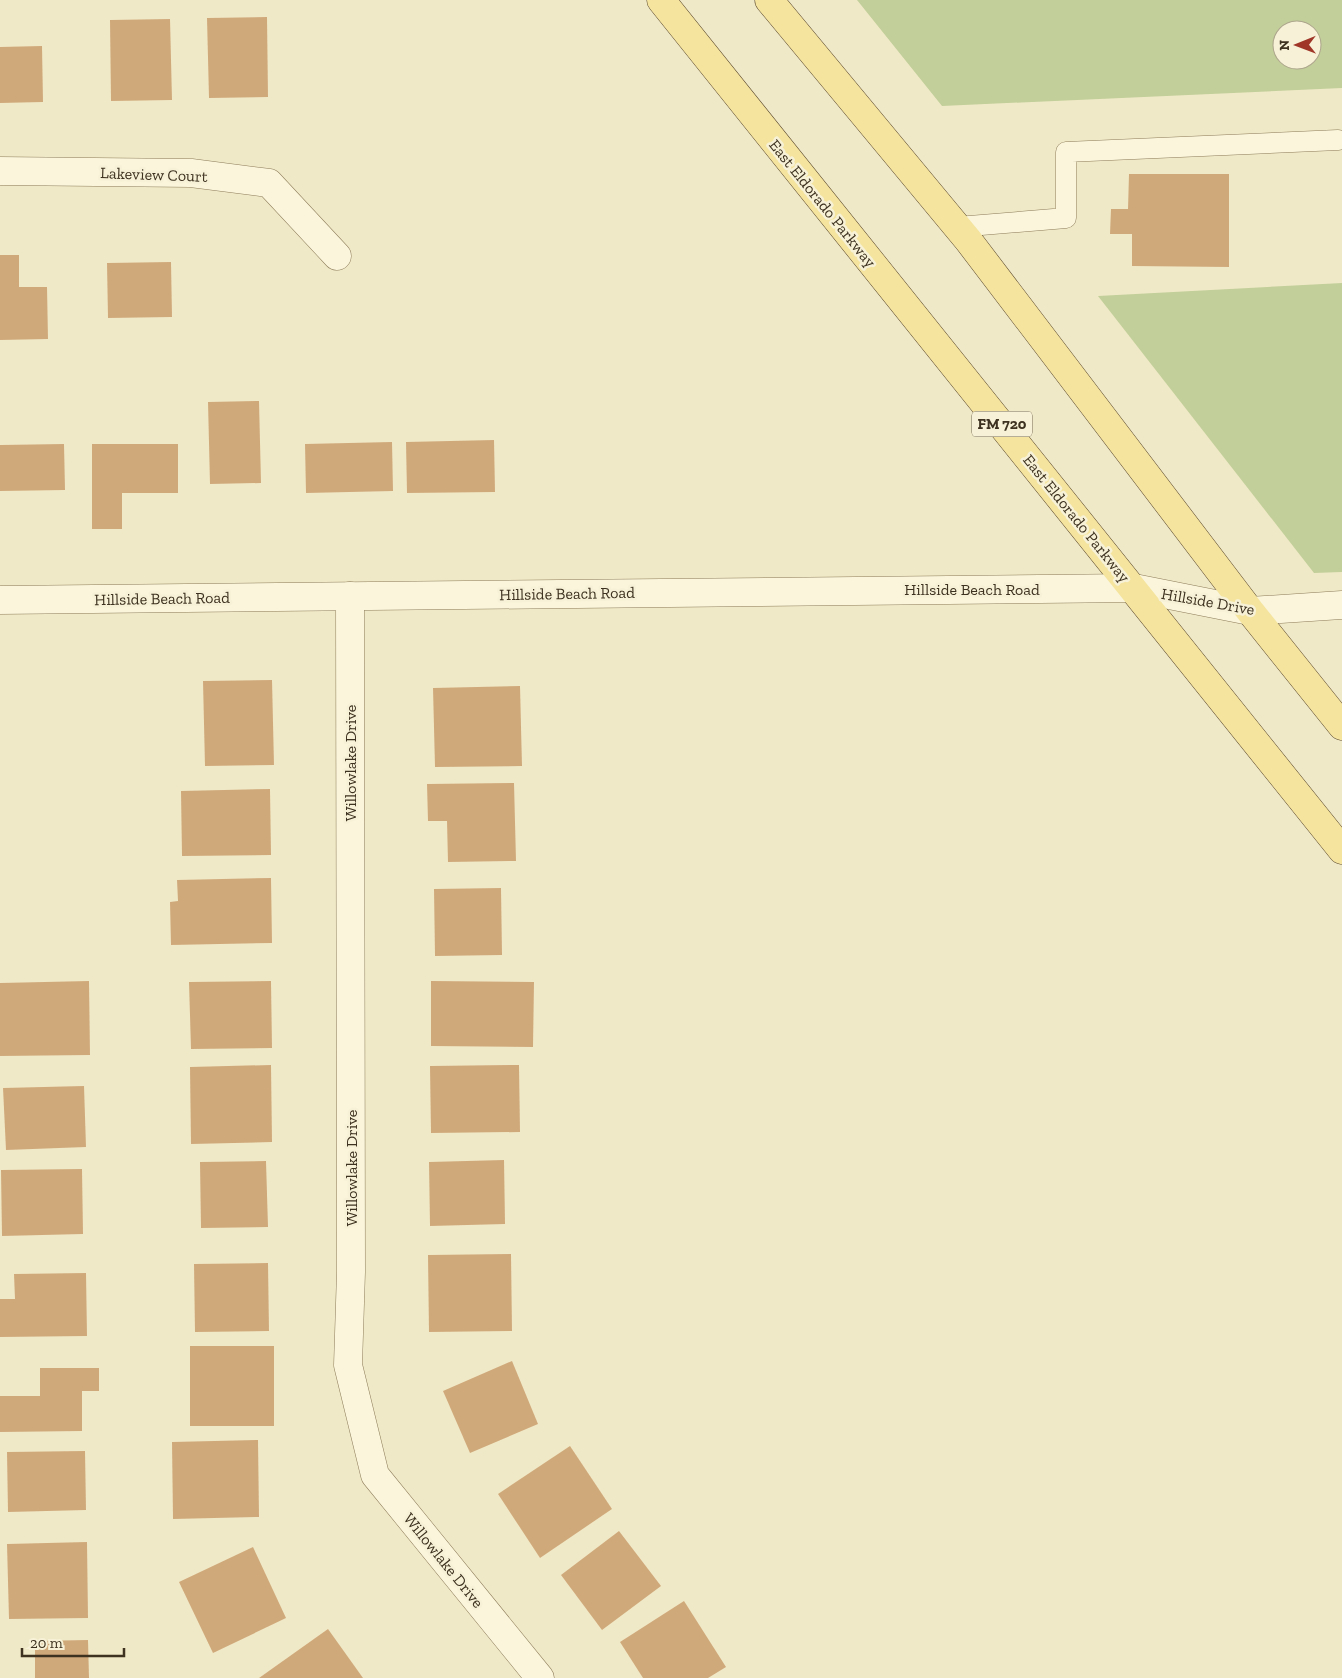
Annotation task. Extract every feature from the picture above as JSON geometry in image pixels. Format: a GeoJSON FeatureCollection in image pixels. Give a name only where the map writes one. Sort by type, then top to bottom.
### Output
{"type":"FeatureCollection","features":[{"type":"Feature","properties":{"kind":"main road","name":"East Eldorado Parkway"},"geometry":{"type":"LineString","coordinates":[[661,0],[1342,850]]}},
{"type":"Feature","properties":{"kind":"main road"},"geometry":{"type":"LineString","coordinates":[[769,0],[957,227],[1250,612],[1342,726]]}},
{"type":"Feature","properties":{"kind":"street","name":"Lakeview Court"},"geometry":{"type":"LineString","coordinates":[[0,171],[191,172],[269,183],[337,256]]}},
{"type":"Feature","properties":{"kind":"street","name":"Hillside Beach Road"},"geometry":{"type":"LineString","coordinates":[[0,600],[1134,588]]}},
{"type":"Feature","properties":{"kind":"street","name":"Hillside Drive"},"geometry":{"type":"LineString","coordinates":[[1134,588],[1250,612],[1342,604]]}},
{"type":"Feature","properties":{"kind":"street","name":"Willowlake Drive"},"geometry":{"type":"LineString","coordinates":[[350,596],[352,1272],[348,1364],[376,1475],[540,1678]]}},
{"type":"Feature","properties":{"kind":"lane"},"geometry":{"type":"LineString","coordinates":[[957,227],[1066,218],[1066,152],[1338,140]]}},
{"type":"Feature","properties":{"kind":"green space"},"geometry":{"type":"Polygon","coordinates":[[[857,0],[1342,0],[1342,88],[942,106],[857,0]]]}},
{"type":"Feature","properties":{"kind":"green space"},"geometry":{"type":"Polygon","coordinates":[[[1342,283],[1342,572],[1314,573],[1098,296],[1342,283]]]}},
{"type":"Feature","properties":{"kind":"building"},"geometry":{"type":"Polygon","coordinates":[[[267,17],[268,97],[209,98],[207,18],[267,17]]]}},
{"type":"Feature","properties":{"kind":"building"},"geometry":{"type":"Polygon","coordinates":[[[170,19],[172,100],[111,101],[110,20],[170,19]]]}},
{"type":"Feature","properties":{"kind":"building"},"geometry":{"type":"Polygon","coordinates":[[[42,46],[43,102],[0,103],[0,47],[42,46]]]}},
{"type":"Feature","properties":{"kind":"building"},"geometry":{"type":"Polygon","coordinates":[[[1129,174],[1229,174],[1229,267],[1132,266],[1132,234],[1110,234],[1111,209],[1128,209],[1129,174]]]}},
{"type":"Feature","properties":{"kind":"building"},"geometry":{"type":"Polygon","coordinates":[[[0,255],[19,255],[19,287],[47,287],[48,339],[0,340],[0,255]]]}},
{"type":"Feature","properties":{"kind":"building"},"geometry":{"type":"Polygon","coordinates":[[[171,262],[172,317],[108,318],[107,263],[171,262]]]}},
{"type":"Feature","properties":{"kind":"building"},"geometry":{"type":"Polygon","coordinates":[[[259,401],[261,483],[210,484],[208,402],[259,401]]]}},
{"type":"Feature","properties":{"kind":"building"},"geometry":{"type":"Polygon","coordinates":[[[494,440],[495,492],[407,493],[406,442],[494,440]]]}},
{"type":"Feature","properties":{"kind":"building"},"geometry":{"type":"Polygon","coordinates":[[[392,442],[393,491],[306,493],[305,444],[392,442]]]}},
{"type":"Feature","properties":{"kind":"building"},"geometry":{"type":"Polygon","coordinates":[[[64,444],[65,490],[0,491],[0,445],[64,444]]]}},
{"type":"Feature","properties":{"kind":"building"},"geometry":{"type":"Polygon","coordinates":[[[92,444],[178,444],[178,493],[122,493],[122,529],[92,529],[92,444]]]}},
{"type":"Feature","properties":{"kind":"building"},"geometry":{"type":"Polygon","coordinates":[[[272,680],[274,765],[205,766],[203,681],[272,680]]]}},
{"type":"Feature","properties":{"kind":"building"},"geometry":{"type":"Polygon","coordinates":[[[520,686],[522,766],[435,767],[433,688],[520,686]]]}},
{"type":"Feature","properties":{"kind":"building"},"geometry":{"type":"Polygon","coordinates":[[[514,783],[516,861],[448,862],[447,821],[428,821],[427,784],[514,783]]]}},
{"type":"Feature","properties":{"kind":"building"},"geometry":{"type":"Polygon","coordinates":[[[270,789],[271,855],[182,856],[181,791],[270,789]]]}},
{"type":"Feature","properties":{"kind":"building"},"geometry":{"type":"Polygon","coordinates":[[[271,878],[272,943],[171,945],[170,902],[178,901],[177,880],[271,878]]]}},
{"type":"Feature","properties":{"kind":"building"},"geometry":{"type":"Polygon","coordinates":[[[501,888],[502,955],[435,956],[434,889],[501,888]]]}},
{"type":"Feature","properties":{"kind":"building"},"geometry":{"type":"Polygon","coordinates":[[[89,981],[90,1055],[0,1056],[0,983],[89,981]]]}},
{"type":"Feature","properties":{"kind":"building"},"geometry":{"type":"Polygon","coordinates":[[[271,981],[272,1048],[191,1049],[189,982],[271,981]]]}},
{"type":"Feature","properties":{"kind":"building"},"geometry":{"type":"Polygon","coordinates":[[[431,981],[534,982],[533,1047],[431,1046],[431,981]]]}},
{"type":"Feature","properties":{"kind":"building"},"geometry":{"type":"Polygon","coordinates":[[[271,1065],[272,1142],[191,1144],[190,1067],[271,1065]]]}},
{"type":"Feature","properties":{"kind":"building"},"geometry":{"type":"Polygon","coordinates":[[[519,1065],[520,1132],[431,1133],[430,1066],[519,1065]]]}},
{"type":"Feature","properties":{"kind":"building"},"geometry":{"type":"Polygon","coordinates":[[[84,1086],[86,1147],[6,1150],[3,1088],[84,1086]]]}},
{"type":"Feature","properties":{"kind":"building"},"geometry":{"type":"Polygon","coordinates":[[[504,1160],[505,1224],[430,1226],[429,1162],[504,1160]]]}},
{"type":"Feature","properties":{"kind":"building"},"geometry":{"type":"Polygon","coordinates":[[[266,1161],[268,1227],[201,1228],[200,1162],[266,1161]]]}},
{"type":"Feature","properties":{"kind":"building"},"geometry":{"type":"Polygon","coordinates":[[[82,1169],[83,1234],[2,1236],[1,1170],[82,1169]]]}},
{"type":"Feature","properties":{"kind":"building"},"geometry":{"type":"Polygon","coordinates":[[[511,1254],[512,1331],[429,1332],[428,1255],[511,1254]]]}},
{"type":"Feature","properties":{"kind":"building"},"geometry":{"type":"Polygon","coordinates":[[[268,1263],[269,1331],[195,1332],[194,1264],[268,1263]]]}},
{"type":"Feature","properties":{"kind":"building"},"geometry":{"type":"Polygon","coordinates":[[[86,1273],[87,1336],[0,1337],[0,1299],[15,1299],[14,1274],[86,1273]]]}},
{"type":"Feature","properties":{"kind":"building"},"geometry":{"type":"Polygon","coordinates":[[[190,1346],[274,1346],[274,1426],[190,1426],[190,1346]]]}},
{"type":"Feature","properties":{"kind":"building"},"geometry":{"type":"Polygon","coordinates":[[[512,1361],[538,1424],[470,1453],[443,1391],[512,1361]]]}},
{"type":"Feature","properties":{"kind":"building"},"geometry":{"type":"Polygon","coordinates":[[[40,1368],[99,1368],[99,1391],[82,1391],[82,1431],[0,1432],[0,1396],[40,1396],[40,1368]]]}},
{"type":"Feature","properties":{"kind":"building"},"geometry":{"type":"Polygon","coordinates":[[[258,1440],[259,1517],[173,1519],[172,1442],[258,1440]]]}},
{"type":"Feature","properties":{"kind":"building"},"geometry":{"type":"Polygon","coordinates":[[[570,1446],[612,1509],[540,1558],[498,1494],[570,1446]]]}},
{"type":"Feature","properties":{"kind":"building"},"geometry":{"type":"Polygon","coordinates":[[[85,1451],[86,1510],[8,1512],[7,1452],[85,1451]]]}},
{"type":"Feature","properties":{"kind":"building"},"geometry":{"type":"Polygon","coordinates":[[[619,1531],[661,1586],[602,1630],[561,1575],[619,1531]]]}},
{"type":"Feature","properties":{"kind":"building"},"geometry":{"type":"Polygon","coordinates":[[[87,1542],[88,1618],[9,1619],[7,1544],[87,1542]]]}},
{"type":"Feature","properties":{"kind":"building"},"geometry":{"type":"Polygon","coordinates":[[[253,1547],[286,1618],[213,1653],[179,1582],[253,1547]]]}},
{"type":"Feature","properties":{"kind":"building"},"geometry":{"type":"Polygon","coordinates":[[[684,1601],[726,1667],[708,1678],[643,1678],[620,1642],[684,1601]]]}},
{"type":"Feature","properties":{"kind":"building"},"geometry":{"type":"Polygon","coordinates":[[[328,1629],[363,1678],[259,1678],[328,1629]]]}},
{"type":"Feature","properties":{"kind":"building"},"geometry":{"type":"Polygon","coordinates":[[[88,1640],[89,1678],[35,1678],[35,1641],[88,1640]]]}}]}
